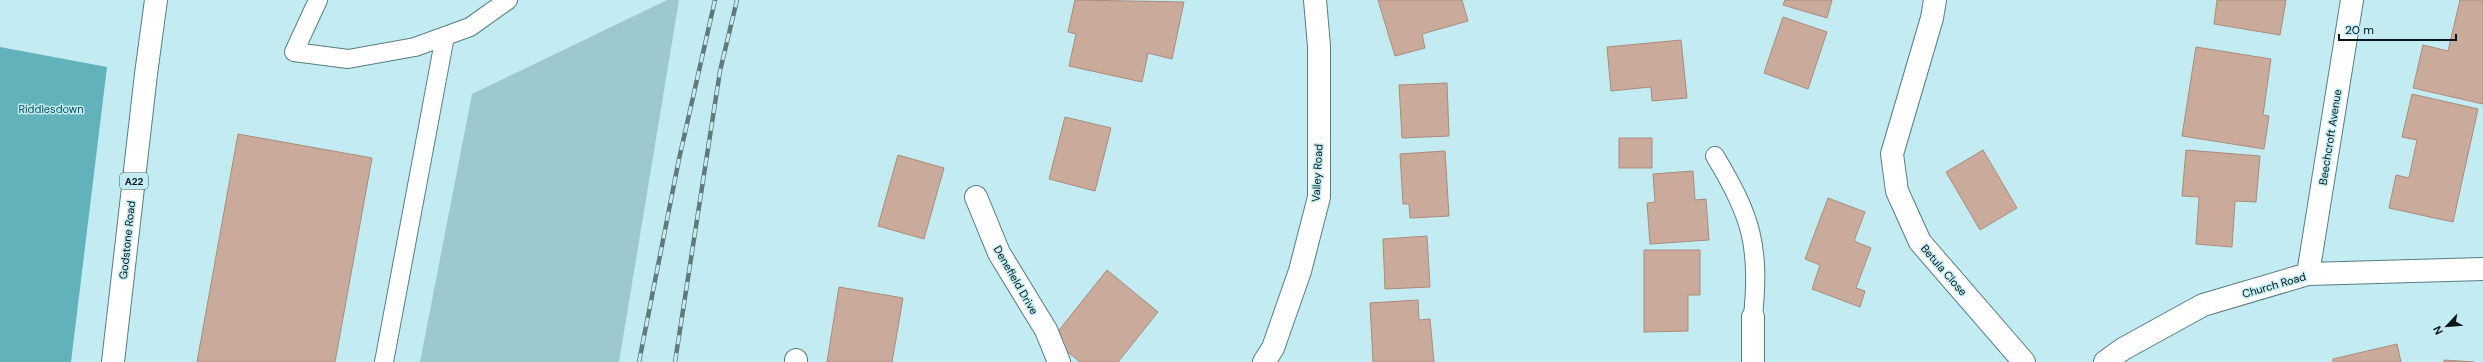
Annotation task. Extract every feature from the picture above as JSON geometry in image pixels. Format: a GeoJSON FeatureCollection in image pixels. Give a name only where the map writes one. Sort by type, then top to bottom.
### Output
{"type":"FeatureCollection","features":[{"type":"Feature","properties":{"kind":"main road","name":"Godstone Road"},"geometry":{"type":"LineString","coordinates":[[113,362],[146,74],[156,0]]}},
{"type":"Feature","properties":{"kind":"main road","name":"Valley Road"},"geometry":{"type":"LineString","coordinates":[[1264,362],[1273,348],[1300,271],[1319,197],[1319,46],[1315,0]]}},
{"type":"Feature","properties":{"kind":"main road","name":"Betula Close"},"geometry":{"type":"LineString","coordinates":[[1935,0],[1932,18],[1892,154],[1897,192],[1920,242],[2024,362]]}},
{"type":"Feature","properties":{"kind":"main road","name":"Beechcroft Avenue"},"geometry":{"type":"LineString","coordinates":[[2308,274],[2352,0]]}},
{"type":"Feature","properties":{"kind":"main road","name":"Denefield Drive"},"geometry":{"type":"LineString","coordinates":[[976,197],[999,253],[1046,330],[1059,362]]}},
{"type":"Feature","properties":{"kind":"main road","name":"Church Road"},"geometry":{"type":"LineString","coordinates":[[2105,362],[2123,349],[2203,305],[2308,274],[2483,269]]}},
{"type":"Feature","properties":{"kind":"main road"},"geometry":{"type":"LineString","coordinates":[[1753,317],[1753,362]]}},
{"type":"Feature","properties":{"kind":"lane"},"geometry":{"type":"LineString","coordinates":[[318,0],[294,52],[348,59],[415,48],[470,26],[508,0]]}},
{"type":"Feature","properties":{"kind":"lane"},"geometry":{"type":"LineString","coordinates":[[384,362],[445,36]]}},
{"type":"Feature","properties":{"kind":"lane"},"geometry":{"type":"LineString","coordinates":[[1715,156],[1731,182],[1748,219],[1754,249],[1757,276],[1753,317]]}},
{"type":"Feature","properties":{"kind":"shaded area"},"geometry":{"type":"Polygon","coordinates":[[[667,0],[679,0],[619,362],[420,362],[472,94],[667,0]]]}},
{"type":"Feature","properties":{"kind":"green space","name":"Riddlesdown"},"geometry":{"type":"Polygon","coordinates":[[[0,47],[107,67],[71,362],[0,362],[0,47]]]}},
{"type":"Feature","properties":{"kind":"building"},"geometry":{"type":"Polygon","coordinates":[[[1075,0],[1184,2],[1172,59],[1148,53],[1142,82],[1069,66],[1076,34],[1068,32],[1075,0]]]}},
{"type":"Feature","properties":{"kind":"building"},"geometry":{"type":"Polygon","coordinates":[[[1378,0],[1462,0],[1468,21],[1422,34],[1425,48],[1395,56],[1378,0]]]}},
{"type":"Feature","properties":{"kind":"building"},"geometry":{"type":"Polygon","coordinates":[[[1785,0],[1832,0],[1827,18],[1783,5],[1785,0]]]}},
{"type":"Feature","properties":{"kind":"building"},"geometry":{"type":"Polygon","coordinates":[[[2217,0],[2286,0],[2280,35],[2214,24],[2217,0]]]}},
{"type":"Feature","properties":{"kind":"building"},"geometry":{"type":"Polygon","coordinates":[[[2460,0],[2483,0],[2483,104],[2413,88],[2423,45],[2448,51],[2460,0]]]}},
{"type":"Feature","properties":{"kind":"building"},"geometry":{"type":"Polygon","coordinates":[[[1783,17],[1827,32],[1808,89],[1764,73],[1783,17]]]}},
{"type":"Feature","properties":{"kind":"building"},"geometry":{"type":"Polygon","coordinates":[[[1681,40],[1687,98],[1652,101],[1651,87],[1611,91],[1607,47],[1681,40]]]}},
{"type":"Feature","properties":{"kind":"building"},"geometry":{"type":"Polygon","coordinates":[[[2196,47],[2271,59],[2263,115],[2269,116],[2264,149],[2182,136],[2196,47]]]}},
{"type":"Feature","properties":{"kind":"building"},"geometry":{"type":"Polygon","coordinates":[[[1447,83],[1449,136],[1402,138],[1399,85],[1447,83]]]}},
{"type":"Feature","properties":{"kind":"building"},"geometry":{"type":"Polygon","coordinates":[[[2412,94],[2478,109],[2453,222],[2389,208],[2396,175],[2409,178],[2417,140],[2402,137],[2412,94]]]}},
{"type":"Feature","properties":{"kind":"building"},"geometry":{"type":"Polygon","coordinates":[[[1065,117],[1111,128],[1095,191],[1049,179],[1065,117]]]}},
{"type":"Feature","properties":{"kind":"building"},"geometry":{"type":"Polygon","coordinates":[[[238,134],[372,158],[335,362],[197,362],[238,134]]]}},
{"type":"Feature","properties":{"kind":"building"},"geometry":{"type":"Polygon","coordinates":[[[1619,138],[1652,138],[1652,168],[1619,168],[1619,138]]]}},
{"type":"Feature","properties":{"kind":"building"},"geometry":{"type":"Polygon","coordinates":[[[1983,150],[2017,208],[1980,230],[1946,172],[1983,150]]]}},
{"type":"Feature","properties":{"kind":"building"},"geometry":{"type":"Polygon","coordinates":[[[2186,150],[2260,156],[2256,202],[2235,201],[2232,247],[2196,244],[2199,197],[2182,196],[2186,150]]]}},
{"type":"Feature","properties":{"kind":"building"},"geometry":{"type":"Polygon","coordinates":[[[1445,151],[1449,216],[1410,218],[1409,204],[1403,204],[1400,154],[1445,151]]]}},
{"type":"Feature","properties":{"kind":"building"},"geometry":{"type":"Polygon","coordinates":[[[898,155],[944,168],[924,239],[878,226],[898,155]]]}},
{"type":"Feature","properties":{"kind":"building"},"geometry":{"type":"Polygon","coordinates":[[[1693,171],[1695,200],[1706,199],[1709,240],[1650,244],[1647,203],[1655,202],[1653,174],[1693,171]]]}},
{"type":"Feature","properties":{"kind":"building"},"geometry":{"type":"Polygon","coordinates":[[[1828,198],[1865,212],[1854,241],[1871,248],[1856,288],[1865,291],[1860,307],[1812,289],[1820,265],[1805,259],[1828,198]]]}},
{"type":"Feature","properties":{"kind":"building"},"geometry":{"type":"Polygon","coordinates":[[[1427,236],[1430,287],[1385,289],[1383,239],[1427,236]]]}},
{"type":"Feature","properties":{"kind":"building"},"geometry":{"type":"Polygon","coordinates":[[[1644,250],[1700,250],[1700,295],[1688,295],[1688,331],[1644,332],[1644,250]]]}},
{"type":"Feature","properties":{"kind":"building"},"geometry":{"type":"Polygon","coordinates":[[[1107,270],[1158,312],[1118,362],[1080,362],[1052,339],[1107,270]]]}},
{"type":"Feature","properties":{"kind":"building"},"geometry":{"type":"Polygon","coordinates":[[[839,287],[903,298],[892,362],[827,362],[839,287]]]}},
{"type":"Feature","properties":{"kind":"building"},"geometry":{"type":"Polygon","coordinates":[[[1418,300],[1419,320],[1430,319],[1434,362],[1373,362],[1370,303],[1418,300]]]}},
{"type":"Feature","properties":{"kind":"building"},"geometry":{"type":"Polygon","coordinates":[[[2397,344],[2401,362],[2333,362],[2333,359],[2397,344]]]}},
{"type":"Feature","properties":{"kind":"building"},"geometry":{"type":"Polygon","coordinates":[[[2444,360],[2474,362],[2444,362],[2444,360]]]}},
{"type":"Feature","properties":{"kind":"railway"},"geometry":{"type":"LineString","coordinates":[[639,362],[679,159],[715,0]]}},
{"type":"Feature","properties":{"kind":"railway"},"geometry":{"type":"LineString","coordinates":[[675,362],[720,71],[737,0]]}}]}
